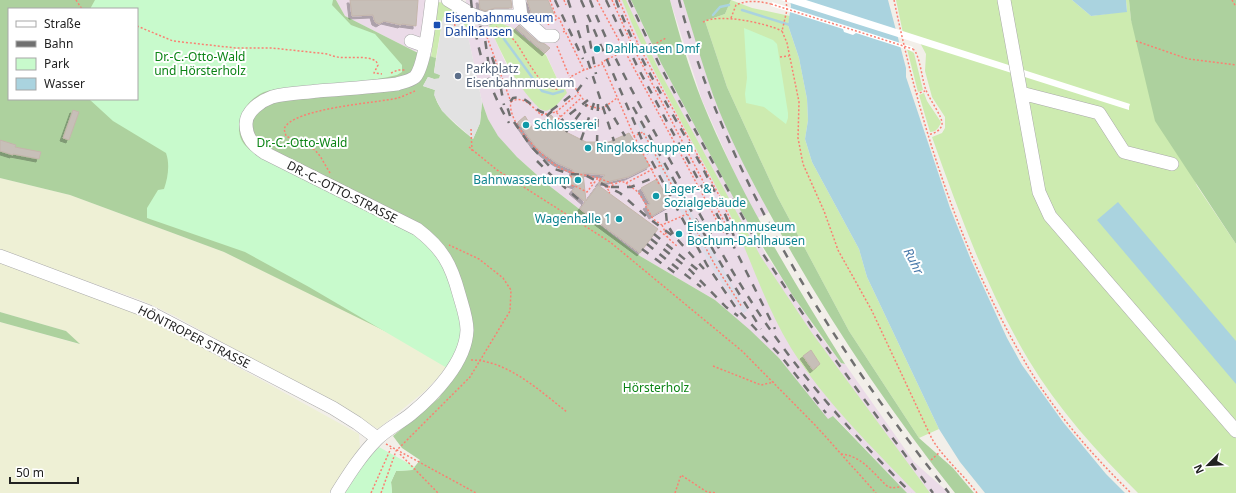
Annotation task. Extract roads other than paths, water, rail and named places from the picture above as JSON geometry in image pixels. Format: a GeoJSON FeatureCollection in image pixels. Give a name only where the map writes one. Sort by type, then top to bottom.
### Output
{"type":"FeatureCollection","features":[{"type":"Feature","properties":{"kind":"street"},"geometry":{"type":"LineString","coordinates":[[417,43],[432,0]]}},
{"type":"Feature","properties":{"kind":"street"},"geometry":{"type":"LineString","coordinates":[[448,0],[473,15],[485,19],[495,16],[521,16],[543,36],[559,33]]}},
{"type":"Feature","properties":{"kind":"street"},"geometry":{"type":"LineString","coordinates":[[520,0],[521,16]]}},
{"type":"Feature","properties":{"kind":"street"},"geometry":{"type":"LineString","coordinates":[[1004,0],[1039,192],[1050,216],[1236,431]]}},
{"type":"Feature","properties":{"kind":"street"},"geometry":{"type":"LineString","coordinates":[[417,43],[419,26]]}},
{"type":"Feature","properties":{"kind":"street","name":"DR.-C.-OTTO-STRASSE"},"geometry":{"type":"LineString","coordinates":[[337,493],[352,470],[377,438],[421,406],[451,370],[464,346],[466,323],[453,273],[441,251],[417,229],[265,153],[250,139],[246,128],[246,121],[250,112],[262,102],[272,97],[397,84],[408,81],[416,75],[422,60],[417,43]]}},
{"type":"Feature","properties":{"kind":"street"},"geometry":{"type":"LineString","coordinates":[[1021,93],[1099,113],[1124,152],[1172,164]]}},
{"type":"Feature","properties":{"kind":"street","name":"HÖNTROPER STRASSE"},"geometry":{"type":"LineString","coordinates":[[0,256],[147,311],[332,408],[357,423],[377,438]]}},
{"type":"Feature","properties":{"kind":"water","name":"Ruhr"},"geometry":{"type":"Polygon","coordinates":[[[790,0],[888,0],[906,68],[906,77],[950,208],[971,260],[1007,338],[1022,365],[1063,422],[1106,474],[1125,493],[985,493],[960,462],[939,429],[867,277],[859,249],[812,162],[805,139],[808,120],[807,99],[799,58],[788,25],[791,6],[790,0]]]}},
{"type":"Feature","properties":{"kind":"water"},"geometry":{"type":"Polygon","coordinates":[[[1072,0],[1126,0],[1127,12],[1091,16],[1072,0]]]}},
{"type":"Feature","properties":{"kind":"water"},"geometry":{"type":"Polygon","coordinates":[[[1118,202],[1236,341],[1236,384],[1097,220],[1118,202]]]}},
{"type":"Feature","properties":{"kind":"waterway"},"geometry":{"type":"LineString","coordinates":[[713,15],[720,7],[729,5]]}},
{"type":"Feature","properties":{"kind":"waterway"},"geometry":{"type":"LineString","coordinates":[[742,10],[790,25]]}},
{"type":"Feature","properties":{"kind":"waterway"},"geometry":{"type":"LineString","coordinates":[[504,39],[542,91],[553,94],[563,91]]}},
{"type":"Feature","properties":{"kind":"railway"},"geometry":{"type":"LineString","coordinates":[[471,0],[483,64],[494,94],[509,123]]}},
{"type":"Feature","properties":{"kind":"railway"},"geometry":{"type":"LineString","coordinates":[[555,0],[583,59]]}},
{"type":"Feature","properties":{"kind":"railway"},"geometry":{"type":"LineString","coordinates":[[568,0],[614,141]]}},
{"type":"Feature","properties":{"kind":"railway"},"geometry":{"type":"LineString","coordinates":[[581,0],[649,156],[707,265],[736,308],[780,355],[826,413]]}},
{"type":"Feature","properties":{"kind":"railway"},"geometry":{"type":"LineString","coordinates":[[590,0],[608,42],[638,102],[694,204],[755,308],[785,350],[819,393],[873,454],[911,493]]}},
{"type":"Feature","properties":{"kind":"railway"},"geometry":{"type":"LineString","coordinates":[[606,0],[638,68],[726,231],[775,329]]}},
{"type":"Feature","properties":{"kind":"railway"},"geometry":{"type":"LineString","coordinates":[[616,0],[644,62],[709,180],[724,211],[736,242]]}},
{"type":"Feature","properties":{"kind":"railway"},"geometry":{"type":"LineString","coordinates":[[629,0],[659,64],[763,254],[815,332],[933,493]]}},
{"type":"Feature","properties":{"kind":"railway"},"geometry":{"type":"LineString","coordinates":[[679,0],[699,66],[725,132],[755,197],[789,260],[865,381],[949,493]]}},
{"type":"Feature","properties":{"kind":"railway"},"geometry":{"type":"LineString","coordinates":[[587,25],[596,74]]}},
{"type":"Feature","properties":{"kind":"railway"},"geometry":{"type":"LineString","coordinates":[[480,26],[485,39],[489,67]]}},
{"type":"Feature","properties":{"kind":"railway"},"geometry":{"type":"LineString","coordinates":[[492,57],[499,78],[504,105]]}},
{"type":"Feature","properties":{"kind":"railway"},"geometry":{"type":"LineString","coordinates":[[510,116],[507,106],[513,98],[523,99],[539,111],[548,113],[577,91],[587,78]]}},
{"type":"Feature","properties":{"kind":"railway"},"geometry":{"type":"LineString","coordinates":[[557,124],[588,100]]}},
{"type":"Feature","properties":{"kind":"railway"},"geometry":{"type":"LineString","coordinates":[[581,140],[594,103]]}},
{"type":"Feature","properties":{"kind":"railway"},"geometry":{"type":"LineString","coordinates":[[566,132],[587,104]]}},
{"type":"Feature","properties":{"kind":"railway"},"geometry":{"type":"LineString","coordinates":[[597,143],[598,104]]}},
{"type":"Feature","properties":{"kind":"railway"},"geometry":{"type":"LineString","coordinates":[[606,104],[625,136]]}},
{"type":"Feature","properties":{"kind":"railway"},"geometry":{"type":"LineString","coordinates":[[633,107],[725,271],[761,329]]}},
{"type":"Feature","properties":{"kind":"railway"},"geometry":{"type":"LineString","coordinates":[[535,127],[552,111]]}},
{"type":"Feature","properties":{"kind":"railway"},"geometry":{"type":"LineString","coordinates":[[514,122],[530,145],[551,168],[571,174],[585,175],[620,193],[647,217],[677,239],[704,269]]}},
{"type":"Feature","properties":{"kind":"railway"},"geometry":{"type":"LineString","coordinates":[[537,161],[584,204]]}},
{"type":"Feature","properties":{"kind":"railway"},"geometry":{"type":"LineString","coordinates":[[611,187],[631,187],[653,178]]}},
{"type":"Feature","properties":{"kind":"railway"},"geometry":{"type":"LineString","coordinates":[[666,213],[667,224],[673,234]]}},
{"type":"Feature","properties":{"kind":"railway"},"geometry":{"type":"LineString","coordinates":[[654,234],[699,271]]}},
{"type":"Feature","properties":{"kind":"railway"},"geometry":{"type":"LineString","coordinates":[[651,239],[690,270],[726,307],[738,316]]}},
{"type":"Feature","properties":{"kind":"railway"},"geometry":{"type":"LineString","coordinates":[[647,244],[701,287]]}},
{"type":"Feature","properties":{"kind":"railway"},"geometry":{"type":"LineString","coordinates":[[642,249],[679,276]]}},
{"type":"Feature","properties":{"kind":"place","name":"Eisenbahnmuseum Dahlhausen"},"geometry":{"type":"Point","coordinates":[437,25]}},
{"type":"Feature","properties":{"kind":"place","name":"Dahlhausen Dmf"},"geometry":{"type":"Point","coordinates":[597,49]}},
{"type":"Feature","properties":{"kind":"place","name":"Parkplatz Eisenbahnmuseum"},"geometry":{"type":"Point","coordinates":[458,76]}},
{"type":"Feature","properties":{"kind":"place","name":"Schlosserei"},"geometry":{"type":"Point","coordinates":[526,125]}},
{"type":"Feature","properties":{"kind":"place","name":"Ringlokschuppen"},"geometry":{"type":"Point","coordinates":[588,148]}},
{"type":"Feature","properties":{"kind":"place","name":"Bahnwasserturm"},"geometry":{"type":"Point","coordinates":[578,180]}},
{"type":"Feature","properties":{"kind":"place","name":"Lager- & Sozialgebäude"},"geometry":{"type":"Point","coordinates":[656,196]}},
{"type":"Feature","properties":{"kind":"place","name":"Wagenhalle 1"},"geometry":{"type":"Point","coordinates":[619,219]}},
{"type":"Feature","properties":{"kind":"place","name":"Eisenbahnmuseum Bochum-Dahlhausen"},"geometry":{"type":"Point","coordinates":[679,234]}},
{"type":"Feature","properties":{"kind":"park label","name":"Dr.-C.-Otto-Wald und Hörsterholz"},"geometry":{"type":"Point","coordinates":[200,64]}},
{"type":"Feature","properties":{"kind":"park label","name":"Dr.-C.-Otto-Wald"},"geometry":{"type":"Point","coordinates":[302,143]}},
{"type":"Feature","properties":{"kind":"park label","name":"Hörsterholz"},"geometry":{"type":"Point","coordinates":[656,388]}}]}
